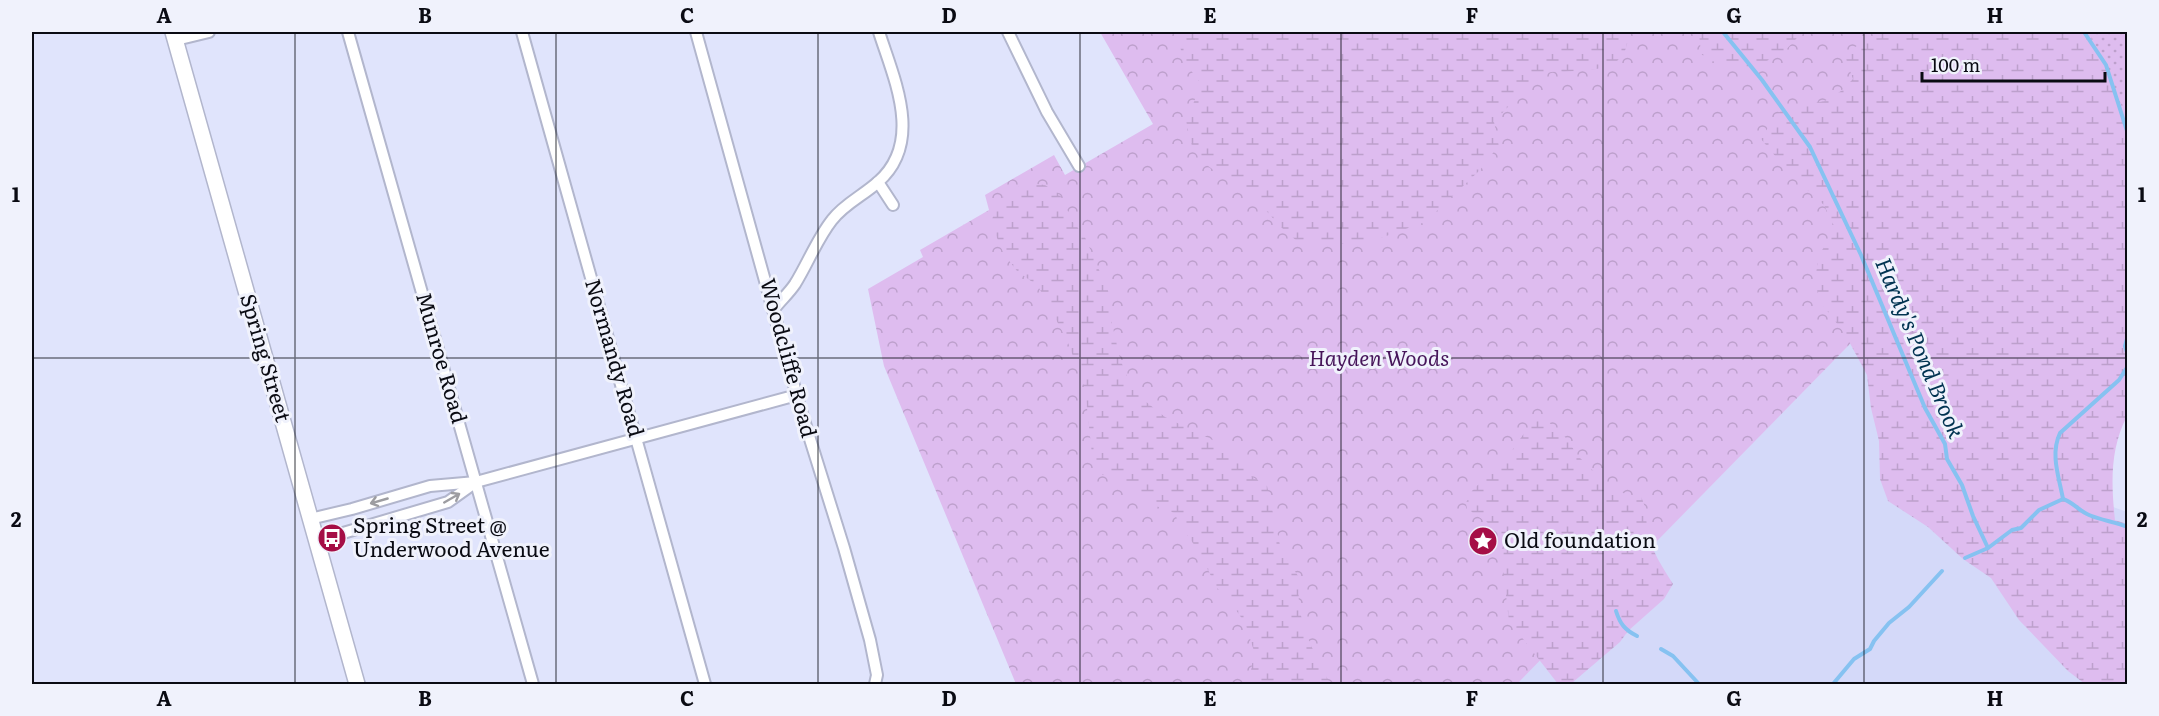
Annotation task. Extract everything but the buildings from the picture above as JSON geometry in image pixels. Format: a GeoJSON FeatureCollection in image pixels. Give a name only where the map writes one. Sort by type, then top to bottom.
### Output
{"type":"FeatureCollection","features":[{"type":"Feature","properties":{"kind":"main road","name":"Spring Street"},"geometry":{"type":"LineString","coordinates":[[174,36],[357,684]]}},
{"type":"Feature","properties":{"kind":"street"},"geometry":{"type":"LineString","coordinates":[[174,36],[208,32]]}},
{"type":"Feature","properties":{"kind":"street","name":"Munroe Road"},"geometry":{"type":"LineString","coordinates":[[348,32],[533,684]]}},
{"type":"Feature","properties":{"kind":"street","name":"Normandy Road"},"geometry":{"type":"LineString","coordinates":[[522,32],[705,684]]}},
{"type":"Feature","properties":{"kind":"street","name":"Woodcliffe Road"},"geometry":{"type":"LineString","coordinates":[[696,32],[797,395],[870,640],[876,675],[875,684]]}},
{"type":"Feature","properties":{"kind":"street"},"geometry":{"type":"LineString","coordinates":[[774,309],[794,285],[832,219],[878,182],[892,169],[897,159],[903,133],[899,90],[879,32]]}},
{"type":"Feature","properties":{"kind":"street"},"geometry":{"type":"LineString","coordinates":[[1008,32],[1047,112],[1079,166]]}},
{"type":"Feature","properties":{"kind":"street"},"geometry":{"type":"LineString","coordinates":[[878,182],[893,205]]}},
{"type":"Feature","properties":{"kind":"street"},"geometry":{"type":"LineString","coordinates":[[310,519],[430,486],[477,482],[797,395]]}},
{"type":"Feature","properties":{"kind":"street"},"geometry":{"type":"LineString","coordinates":[[316,541],[448,502],[477,482]]}},
{"type":"Feature","properties":{"kind":"shaded area"},"geometry":{"type":"Polygon","coordinates":[[[1941,251],[2063,489],[2127,512],[2127,684],[1516,684],[1941,251]]]}},
{"type":"Feature","properties":{"kind":"green space","name":"Hayden Woods"},"geometry":{"type":"Polygon","coordinates":[[[1100,32],[2088,32],[2108,70],[2127,153],[2127,324],[1941,251],[1517,684],[1016,684],[884,366],[868,289],[923,257],[920,250],[989,210],[985,195],[1054,155],[1065,175],[1153,124],[1100,32]]]}},
{"type":"Feature","properties":{"kind":"green space"},"geometry":{"type":"Polygon","coordinates":[[[1176,32],[1628,32],[1623,55],[1608,66],[1598,69],[1547,73],[1525,89],[1494,122],[1499,145],[1480,170],[1425,222],[1364,244],[1298,242],[1260,204],[1204,163],[1193,150],[1186,122],[1201,84],[1184,61],[1176,32]]]}},
{"type":"Feature","properties":{"kind":"green space"},"geometry":{"type":"Polygon","coordinates":[[[1699,32],[1801,32],[1781,53],[1756,65],[1742,67],[1714,62],[1701,54],[1699,32]]]}},
{"type":"Feature","properties":{"kind":"green space"},"geometry":{"type":"Polygon","coordinates":[[[1879,32],[2088,32],[2106,63],[2122,107],[2128,157],[2127,416],[2117,441],[2113,466],[2115,520],[2127,524],[2127,684],[2085,684],[2068,671],[2019,620],[1991,578],[1963,559],[1928,527],[1888,501],[1880,479],[1879,441],[1871,408],[1867,375],[1845,334],[1822,304],[1814,280],[1820,253],[1836,230],[1824,205],[1792,176],[1761,139],[1775,116],[1783,109],[1825,101],[1841,91],[1853,79],[1845,57],[1852,49],[1879,32]]]}},
{"type":"Feature","properties":{"kind":"green space"},"geometry":{"type":"Polygon","coordinates":[[[2088,32],[2127,32],[2127,152],[2108,70],[2088,32]]]}},
{"type":"Feature","properties":{"kind":"green space"},"geometry":{"type":"Polygon","coordinates":[[[1026,183],[1045,185],[1060,195],[1073,222],[1084,235],[1109,293],[1109,310],[1120,359],[1129,381],[1140,397],[1165,417],[1229,448],[1251,476],[1267,486],[1281,550],[1300,579],[1299,607],[1306,634],[1330,684],[1249,684],[1254,651],[1245,623],[1227,597],[1217,588],[1198,550],[1174,513],[1151,504],[1138,493],[1103,475],[1093,464],[1085,389],[1067,340],[1038,286],[1017,271],[1004,254],[991,224],[996,205],[1008,192],[1026,183]]]}},
{"type":"Feature","properties":{"kind":"green space"},"geometry":{"type":"Polygon","coordinates":[[[1542,416],[1567,439],[1578,456],[1614,491],[1641,497],[1652,547],[1673,584],[1664,599],[1628,631],[1620,642],[1572,683],[1558,684],[1509,621],[1503,569],[1504,545],[1500,531],[1467,509],[1466,503],[1471,492],[1542,416]]]}},
{"type":"Feature","properties":{"kind":"waterway","name":"Hardy's Pond Brook"},"geometry":{"type":"LineString","coordinates":[[1723,32],[1762,80],[1810,147],[1861,255],[1925,408],[1945,444],[1947,459],[1962,485],[1988,548],[2012,530],[2021,528],[2039,510],[2063,499],[2089,515],[2128,527]]}},
{"type":"Feature","properties":{"kind":"waterway"},"geometry":{"type":"LineString","coordinates":[[2084,32],[2106,65],[2127,131],[2128,143]]}},
{"type":"Feature","properties":{"kind":"waterway"},"geometry":{"type":"LineString","coordinates":[[2128,335],[2125,346],[2128,355]]}},
{"type":"Feature","properties":{"kind":"waterway"},"geometry":{"type":"LineString","coordinates":[[2063,499],[2056,457],[2060,433],[2119,380],[2128,366]]}},
{"type":"Feature","properties":{"kind":"waterway"},"geometry":{"type":"LineString","coordinates":[[1965,558],[1988,548]]}},
{"type":"Feature","properties":{"kind":"waterway"},"geometry":{"type":"LineString","coordinates":[[1833,684],[1854,659],[1870,649],[1889,623],[1909,607],[1942,571]]}},
{"type":"Feature","properties":{"kind":"waterway"},"geometry":{"type":"LineString","coordinates":[[1616,611],[1624,626],[1637,636]]}},
{"type":"Feature","properties":{"kind":"waterway"},"geometry":{"type":"LineString","coordinates":[[1661,649],[1673,656],[1699,684]]}},
{"type":"Feature","properties":{"kind":"place","name":"Spring Street @ Underwood Avenue"},"geometry":{"type":"Point","coordinates":[332,538]}},
{"type":"Feature","properties":{"kind":"place","name":"Old foundation"},"geometry":{"type":"Point","coordinates":[1483,541]}}]}
